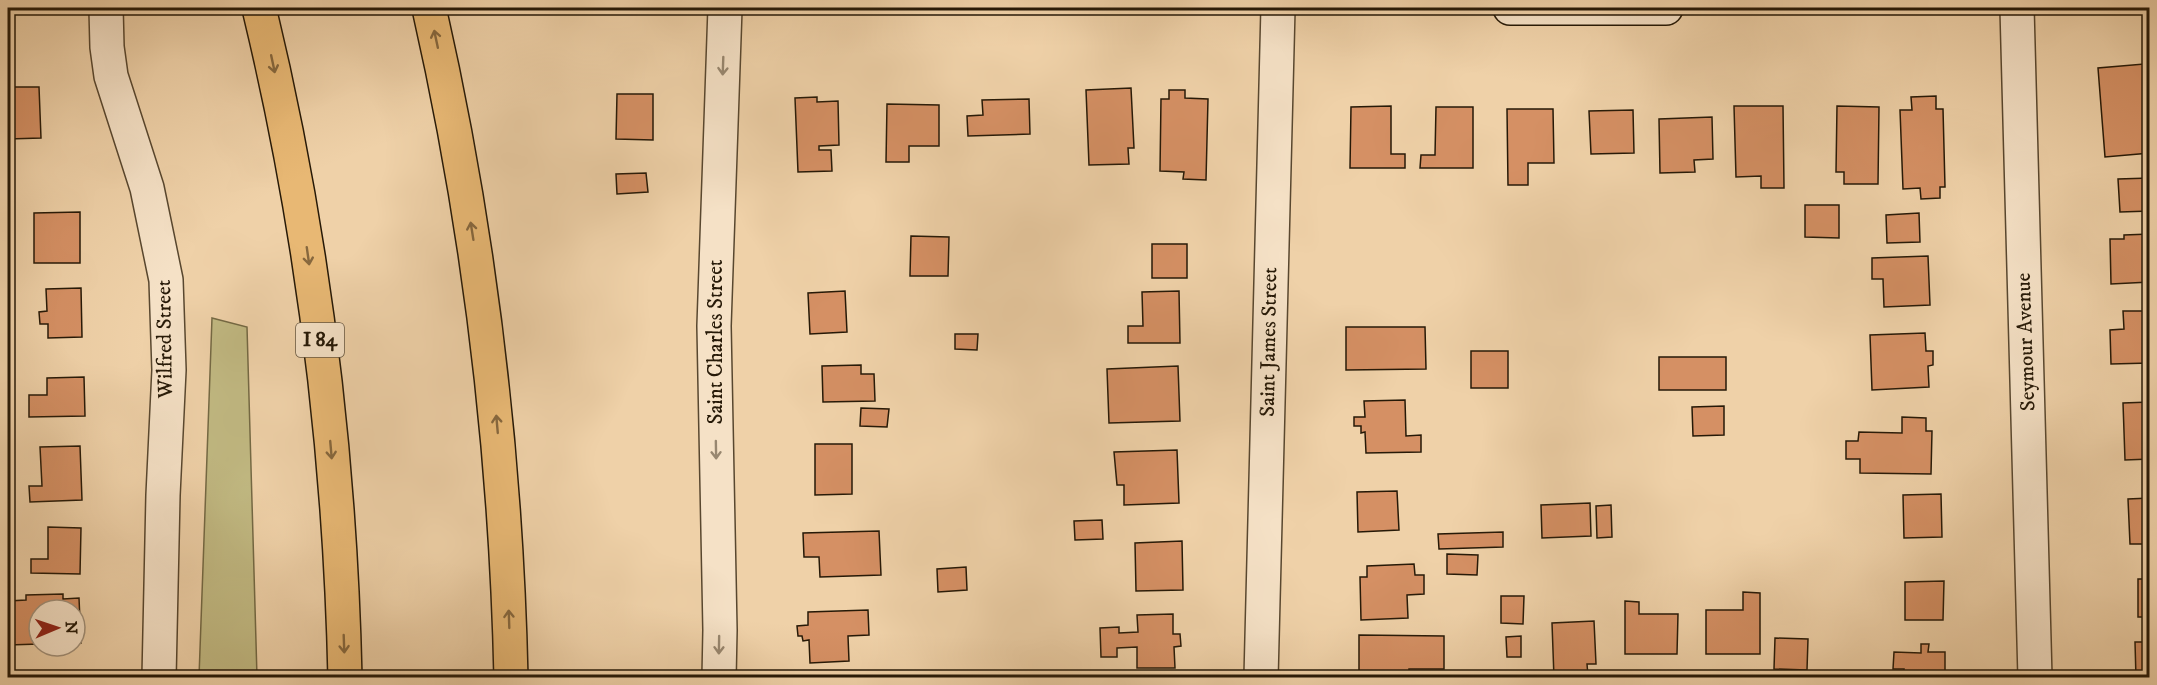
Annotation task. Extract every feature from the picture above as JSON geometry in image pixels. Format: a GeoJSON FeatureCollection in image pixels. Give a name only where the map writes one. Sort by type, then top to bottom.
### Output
{"type":"FeatureCollection","features":[{"type":"Feature","properties":{"kind":"highway","name":"I 84"},"geometry":{"type":"LineString","coordinates":[[259,8],[291,155],[318,322],[335,503],[345,678]]}},
{"type":"Feature","properties":{"kind":"highway"},"geometry":{"type":"LineString","coordinates":[[429,8],[456,133],[487,333],[502,487],[511,678]]}},
{"type":"Feature","properties":{"kind":"street","name":"Wilfred Street"},"geometry":{"type":"LineString","coordinates":[[106,8],[111,76],[147,188],[166,280],[168,370],[159,678]]}},
{"type":"Feature","properties":{"kind":"street","name":"Saint Charles Street"},"geometry":{"type":"LineString","coordinates":[[719,678],[714,326],[725,8]]}},
{"type":"Feature","properties":{"kind":"street","name":"Saint James Street"},"geometry":{"type":"LineString","coordinates":[[1261,678],[1278,8]]}},
{"type":"Feature","properties":{"kind":"street"},"geometry":{"type":"LineString","coordinates":[[1510,8],[1666,8]]}},
{"type":"Feature","properties":{"kind":"street","name":"Seymour Avenue"},"geometry":{"type":"LineString","coordinates":[[2017,8],[2035,678]]}},
{"type":"Feature","properties":{"kind":"shaded area"},"geometry":{"type":"Polygon","coordinates":[[[212,318],[247,327],[257,677],[199,677],[212,318]]]}},
{"type":"Feature","properties":{"kind":"building"},"geometry":{"type":"Polygon","coordinates":[[[2144,64],[2150,153],[2105,157],[2098,68],[2144,64]]]}},
{"type":"Feature","properties":{"kind":"building"},"geometry":{"type":"Polygon","coordinates":[[[8,87],[39,87],[41,138],[8,139],[8,87]]]}},
{"type":"Feature","properties":{"kind":"building"},"geometry":{"type":"Polygon","coordinates":[[[1131,88],[1134,148],[1128,148],[1129,164],[1089,165],[1086,90],[1131,88]]]}},
{"type":"Feature","properties":{"kind":"building"},"geometry":{"type":"Polygon","coordinates":[[[1169,90],[1185,90],[1185,98],[1208,99],[1206,180],[1183,179],[1184,172],[1160,171],[1161,99],[1169,99],[1169,90]]]}},
{"type":"Feature","properties":{"kind":"building"},"geometry":{"type":"Polygon","coordinates":[[[617,94],[653,94],[653,140],[616,139],[617,94]]]}},
{"type":"Feature","properties":{"kind":"building"},"geometry":{"type":"Polygon","coordinates":[[[1936,96],[1936,109],[1943,109],[1945,187],[1940,187],[1940,198],[1921,199],[1920,188],[1903,189],[1900,110],[1912,110],[1911,97],[1936,96]]]}},
{"type":"Feature","properties":{"kind":"building"},"geometry":{"type":"Polygon","coordinates":[[[817,97],[817,102],[838,101],[839,145],[819,146],[819,150],[831,150],[832,171],[798,172],[795,98],[817,97]]]}},
{"type":"Feature","properties":{"kind":"building"},"geometry":{"type":"Polygon","coordinates":[[[1029,99],[1030,134],[968,136],[967,116],[983,115],[982,100],[1029,99]]]}},
{"type":"Feature","properties":{"kind":"building"},"geometry":{"type":"Polygon","coordinates":[[[887,104],[939,105],[939,146],[909,146],[909,162],[886,162],[887,104]]]}},
{"type":"Feature","properties":{"kind":"building"},"geometry":{"type":"Polygon","coordinates":[[[1391,106],[1391,154],[1405,154],[1405,168],[1350,168],[1351,107],[1391,106]]]}},
{"type":"Feature","properties":{"kind":"building"},"geometry":{"type":"Polygon","coordinates":[[[1734,106],[1783,106],[1784,188],[1761,188],[1761,176],[1736,177],[1734,106]]]}},
{"type":"Feature","properties":{"kind":"building"},"geometry":{"type":"Polygon","coordinates":[[[1837,106],[1879,107],[1878,184],[1844,184],[1844,172],[1836,172],[1837,106]]]}},
{"type":"Feature","properties":{"kind":"building"},"geometry":{"type":"Polygon","coordinates":[[[1436,107],[1473,107],[1473,168],[1420,168],[1421,155],[1435,155],[1436,107]]]}},
{"type":"Feature","properties":{"kind":"building"},"geometry":{"type":"Polygon","coordinates":[[[1507,109],[1553,109],[1554,163],[1528,163],[1528,185],[1508,185],[1507,109]]]}},
{"type":"Feature","properties":{"kind":"building"},"geometry":{"type":"Polygon","coordinates":[[[1633,110],[1634,153],[1591,154],[1589,111],[1633,110]]]}},
{"type":"Feature","properties":{"kind":"building"},"geometry":{"type":"Polygon","coordinates":[[[1712,117],[1713,159],[1694,160],[1695,172],[1660,173],[1659,119],[1712,117]]]}},
{"type":"Feature","properties":{"kind":"building"},"geometry":{"type":"Polygon","coordinates":[[[646,173],[648,192],[617,194],[616,174],[646,173]]]}},
{"type":"Feature","properties":{"kind":"building"},"geometry":{"type":"Polygon","coordinates":[[[2150,178],[2150,211],[2120,212],[2118,179],[2150,178]]]}},
{"type":"Feature","properties":{"kind":"building"},"geometry":{"type":"Polygon","coordinates":[[[1805,205],[1839,205],[1839,238],[1805,237],[1805,205]]]}},
{"type":"Feature","properties":{"kind":"building"},"geometry":{"type":"Polygon","coordinates":[[[80,212],[80,263],[34,263],[34,213],[80,212]]]}},
{"type":"Feature","properties":{"kind":"building"},"geometry":{"type":"Polygon","coordinates":[[[1919,213],[1920,242],[1887,243],[1886,215],[1919,213]]]}},
{"type":"Feature","properties":{"kind":"building"},"geometry":{"type":"Polygon","coordinates":[[[2150,234],[2150,282],[2111,284],[2110,239],[2124,239],[2124,235],[2150,234]]]}},
{"type":"Feature","properties":{"kind":"building"},"geometry":{"type":"Polygon","coordinates":[[[911,236],[949,237],[948,276],[910,276],[911,236]]]}},
{"type":"Feature","properties":{"kind":"building"},"geometry":{"type":"Polygon","coordinates":[[[1152,244],[1187,244],[1187,278],[1152,278],[1152,244]]]}},
{"type":"Feature","properties":{"kind":"building"},"geometry":{"type":"Polygon","coordinates":[[[1928,256],[1930,305],[1884,307],[1883,279],[1872,279],[1872,258],[1928,256]]]}},
{"type":"Feature","properties":{"kind":"building"},"geometry":{"type":"Polygon","coordinates":[[[81,288],[82,337],[48,338],[48,324],[40,324],[39,312],[47,311],[46,289],[81,288]]]}},
{"type":"Feature","properties":{"kind":"building"},"geometry":{"type":"Polygon","coordinates":[[[845,291],[847,332],[810,334],[808,293],[845,291]]]}},
{"type":"Feature","properties":{"kind":"building"},"geometry":{"type":"Polygon","coordinates":[[[1179,291],[1180,343],[1128,343],[1128,326],[1143,326],[1142,292],[1179,291]]]}},
{"type":"Feature","properties":{"kind":"building"},"geometry":{"type":"Polygon","coordinates":[[[2123,311],[2150,311],[2150,363],[2111,364],[2110,330],[2124,329],[2123,311]]]}},
{"type":"Feature","properties":{"kind":"building"},"geometry":{"type":"Polygon","coordinates":[[[1346,327],[1425,327],[1426,369],[1346,370],[1346,327]]]}},
{"type":"Feature","properties":{"kind":"building"},"geometry":{"type":"Polygon","coordinates":[[[1925,333],[1926,351],[1933,351],[1933,365],[1928,366],[1929,387],[1872,390],[1870,335],[1925,333]]]}},
{"type":"Feature","properties":{"kind":"building"},"geometry":{"type":"Polygon","coordinates":[[[955,334],[978,334],[977,350],[955,349],[955,334]]]}},
{"type":"Feature","properties":{"kind":"building"},"geometry":{"type":"Polygon","coordinates":[[[1471,351],[1508,351],[1508,388],[1471,388],[1471,351]]]}},
{"type":"Feature","properties":{"kind":"building"},"geometry":{"type":"Polygon","coordinates":[[[1659,357],[1726,357],[1726,390],[1659,390],[1659,357]]]}},
{"type":"Feature","properties":{"kind":"building"},"geometry":{"type":"Polygon","coordinates":[[[861,365],[861,374],[874,374],[875,401],[823,402],[822,366],[861,365]]]}},
{"type":"Feature","properties":{"kind":"building"},"geometry":{"type":"Polygon","coordinates":[[[1178,366],[1180,421],[1109,423],[1107,369],[1178,366]]]}},
{"type":"Feature","properties":{"kind":"building"},"geometry":{"type":"Polygon","coordinates":[[[84,377],[85,416],[29,417],[29,395],[47,395],[47,378],[84,377]]]}},
{"type":"Feature","properties":{"kind":"building"},"geometry":{"type":"Polygon","coordinates":[[[1405,400],[1406,436],[1421,435],[1421,452],[1366,453],[1365,432],[1361,433],[1361,426],[1354,426],[1354,417],[1365,417],[1364,401],[1405,400]]]}},
{"type":"Feature","properties":{"kind":"building"},"geometry":{"type":"Polygon","coordinates":[[[2150,402],[2150,459],[2125,460],[2123,403],[2150,402]]]}},
{"type":"Feature","properties":{"kind":"building"},"geometry":{"type":"Polygon","coordinates":[[[1724,406],[1724,435],[1693,436],[1692,407],[1724,406]]]}},
{"type":"Feature","properties":{"kind":"building"},"geometry":{"type":"Polygon","coordinates":[[[861,408],[889,409],[887,427],[860,426],[861,408]]]}},
{"type":"Feature","properties":{"kind":"building"},"geometry":{"type":"Polygon","coordinates":[[[1902,417],[1926,418],[1926,431],[1932,431],[1931,474],[1860,473],[1860,459],[1846,459],[1846,441],[1858,441],[1859,432],[1902,433],[1902,417]]]}},
{"type":"Feature","properties":{"kind":"building"},"geometry":{"type":"Polygon","coordinates":[[[815,444],[852,444],[852,494],[815,495],[815,444]]]}},
{"type":"Feature","properties":{"kind":"building"},"geometry":{"type":"Polygon","coordinates":[[[80,446],[82,500],[30,502],[29,486],[42,486],[40,447],[80,446]]]}},
{"type":"Feature","properties":{"kind":"building"},"geometry":{"type":"Polygon","coordinates":[[[1177,450],[1179,503],[1124,505],[1124,485],[1117,485],[1114,452],[1177,450]]]}},
{"type":"Feature","properties":{"kind":"building"},"geometry":{"type":"Polygon","coordinates":[[[1397,491],[1399,530],[1358,532],[1357,492],[1397,491]]]}},
{"type":"Feature","properties":{"kind":"building"},"geometry":{"type":"Polygon","coordinates":[[[1941,494],[1942,537],[1904,538],[1903,495],[1941,494]]]}},
{"type":"Feature","properties":{"kind":"building"},"geometry":{"type":"Polygon","coordinates":[[[2150,498],[2150,544],[2130,544],[2128,499],[2150,498]]]}},
{"type":"Feature","properties":{"kind":"building"},"geometry":{"type":"Polygon","coordinates":[[[1590,503],[1591,536],[1542,538],[1541,505],[1590,503]]]}},
{"type":"Feature","properties":{"kind":"building"},"geometry":{"type":"Polygon","coordinates":[[[1611,505],[1612,537],[1597,538],[1596,506],[1611,505]]]}},
{"type":"Feature","properties":{"kind":"building"},"geometry":{"type":"Polygon","coordinates":[[[1102,520],[1103,539],[1075,540],[1074,521],[1102,520]]]}},
{"type":"Feature","properties":{"kind":"building"},"geometry":{"type":"Polygon","coordinates":[[[48,527],[81,528],[80,574],[31,573],[31,559],[48,559],[48,527]]]}},
{"type":"Feature","properties":{"kind":"building"},"geometry":{"type":"Polygon","coordinates":[[[879,531],[881,575],[820,577],[819,557],[804,557],[803,533],[879,531]]]}},
{"type":"Feature","properties":{"kind":"building"},"geometry":{"type":"Polygon","coordinates":[[[1503,532],[1503,547],[1439,549],[1438,534],[1503,532]]]}},
{"type":"Feature","properties":{"kind":"building"},"geometry":{"type":"Polygon","coordinates":[[[1182,541],[1183,590],[1136,591],[1135,543],[1182,541]]]}},
{"type":"Feature","properties":{"kind":"building"},"geometry":{"type":"Polygon","coordinates":[[[1447,554],[1478,555],[1477,575],[1447,574],[1447,554]]]}},
{"type":"Feature","properties":{"kind":"building"},"geometry":{"type":"Polygon","coordinates":[[[1414,564],[1415,575],[1424,575],[1424,594],[1407,595],[1408,618],[1361,620],[1360,577],[1367,577],[1367,566],[1414,564]]]}},
{"type":"Feature","properties":{"kind":"building"},"geometry":{"type":"Polygon","coordinates":[[[966,567],[967,590],[938,592],[937,569],[966,567]]]}},
{"type":"Feature","properties":{"kind":"building"},"geometry":{"type":"Polygon","coordinates":[[[2138,579],[2150,579],[2150,617],[2138,617],[2138,579]]]}},
{"type":"Feature","properties":{"kind":"building"},"geometry":{"type":"Polygon","coordinates":[[[1944,581],[1943,620],[1905,620],[1905,582],[1944,581]]]}},
{"type":"Feature","properties":{"kind":"building"},"geometry":{"type":"Polygon","coordinates":[[[1743,592],[1760,593],[1760,654],[1706,654],[1706,610],[1743,610],[1743,592]]]}},
{"type":"Feature","properties":{"kind":"building"},"geometry":{"type":"Polygon","coordinates":[[[63,594],[63,598],[27,598],[27,644],[8,645],[8,601],[26,600],[26,595],[63,594]]]}},
{"type":"Feature","properties":{"kind":"building"},"geometry":{"type":"Polygon","coordinates":[[[1501,596],[1524,596],[1523,624],[1501,623],[1501,596]]]}},
{"type":"Feature","properties":{"kind":"building"},"geometry":{"type":"Polygon","coordinates":[[[1625,601],[1639,602],[1639,614],[1678,614],[1677,654],[1625,654],[1625,601]]]}},
{"type":"Feature","properties":{"kind":"building"},"geometry":{"type":"Polygon","coordinates":[[[868,610],[869,635],[848,636],[849,661],[810,663],[809,640],[803,641],[802,636],[798,636],[797,626],[808,625],[808,612],[868,610]]]}},
{"type":"Feature","properties":{"kind":"building"},"geometry":{"type":"Polygon","coordinates":[[[1173,614],[1173,634],[1180,634],[1181,646],[1174,647],[1175,668],[1137,668],[1137,647],[1117,648],[1117,657],[1101,657],[1100,628],[1119,627],[1119,633],[1138,632],[1137,615],[1173,614]]]}},
{"type":"Feature","properties":{"kind":"building"},"geometry":{"type":"Polygon","coordinates":[[[1594,621],[1596,664],[1587,664],[1588,676],[1554,678],[1552,623],[1594,621]]]}},
{"type":"Feature","properties":{"kind":"building"},"geometry":{"type":"Polygon","coordinates":[[[1359,635],[1444,636],[1444,669],[1409,669],[1409,676],[1359,676],[1359,635]]]}},
{"type":"Feature","properties":{"kind":"building"},"geometry":{"type":"Polygon","coordinates":[[[1521,636],[1521,657],[1507,657],[1506,637],[1521,636]]]}},
{"type":"Feature","properties":{"kind":"building"},"geometry":{"type":"Polygon","coordinates":[[[1775,638],[1808,639],[1807,670],[1774,669],[1775,638]]]}},
{"type":"Feature","properties":{"kind":"building"},"geometry":{"type":"Polygon","coordinates":[[[2135,642],[2150,642],[2150,678],[2136,678],[2135,642]]]}},
{"type":"Feature","properties":{"kind":"building"},"geometry":{"type":"Polygon","coordinates":[[[1921,644],[1929,644],[1928,652],[1945,652],[1945,678],[1903,678],[1904,669],[1893,669],[1894,652],[1921,653],[1921,644]]]}}]}
